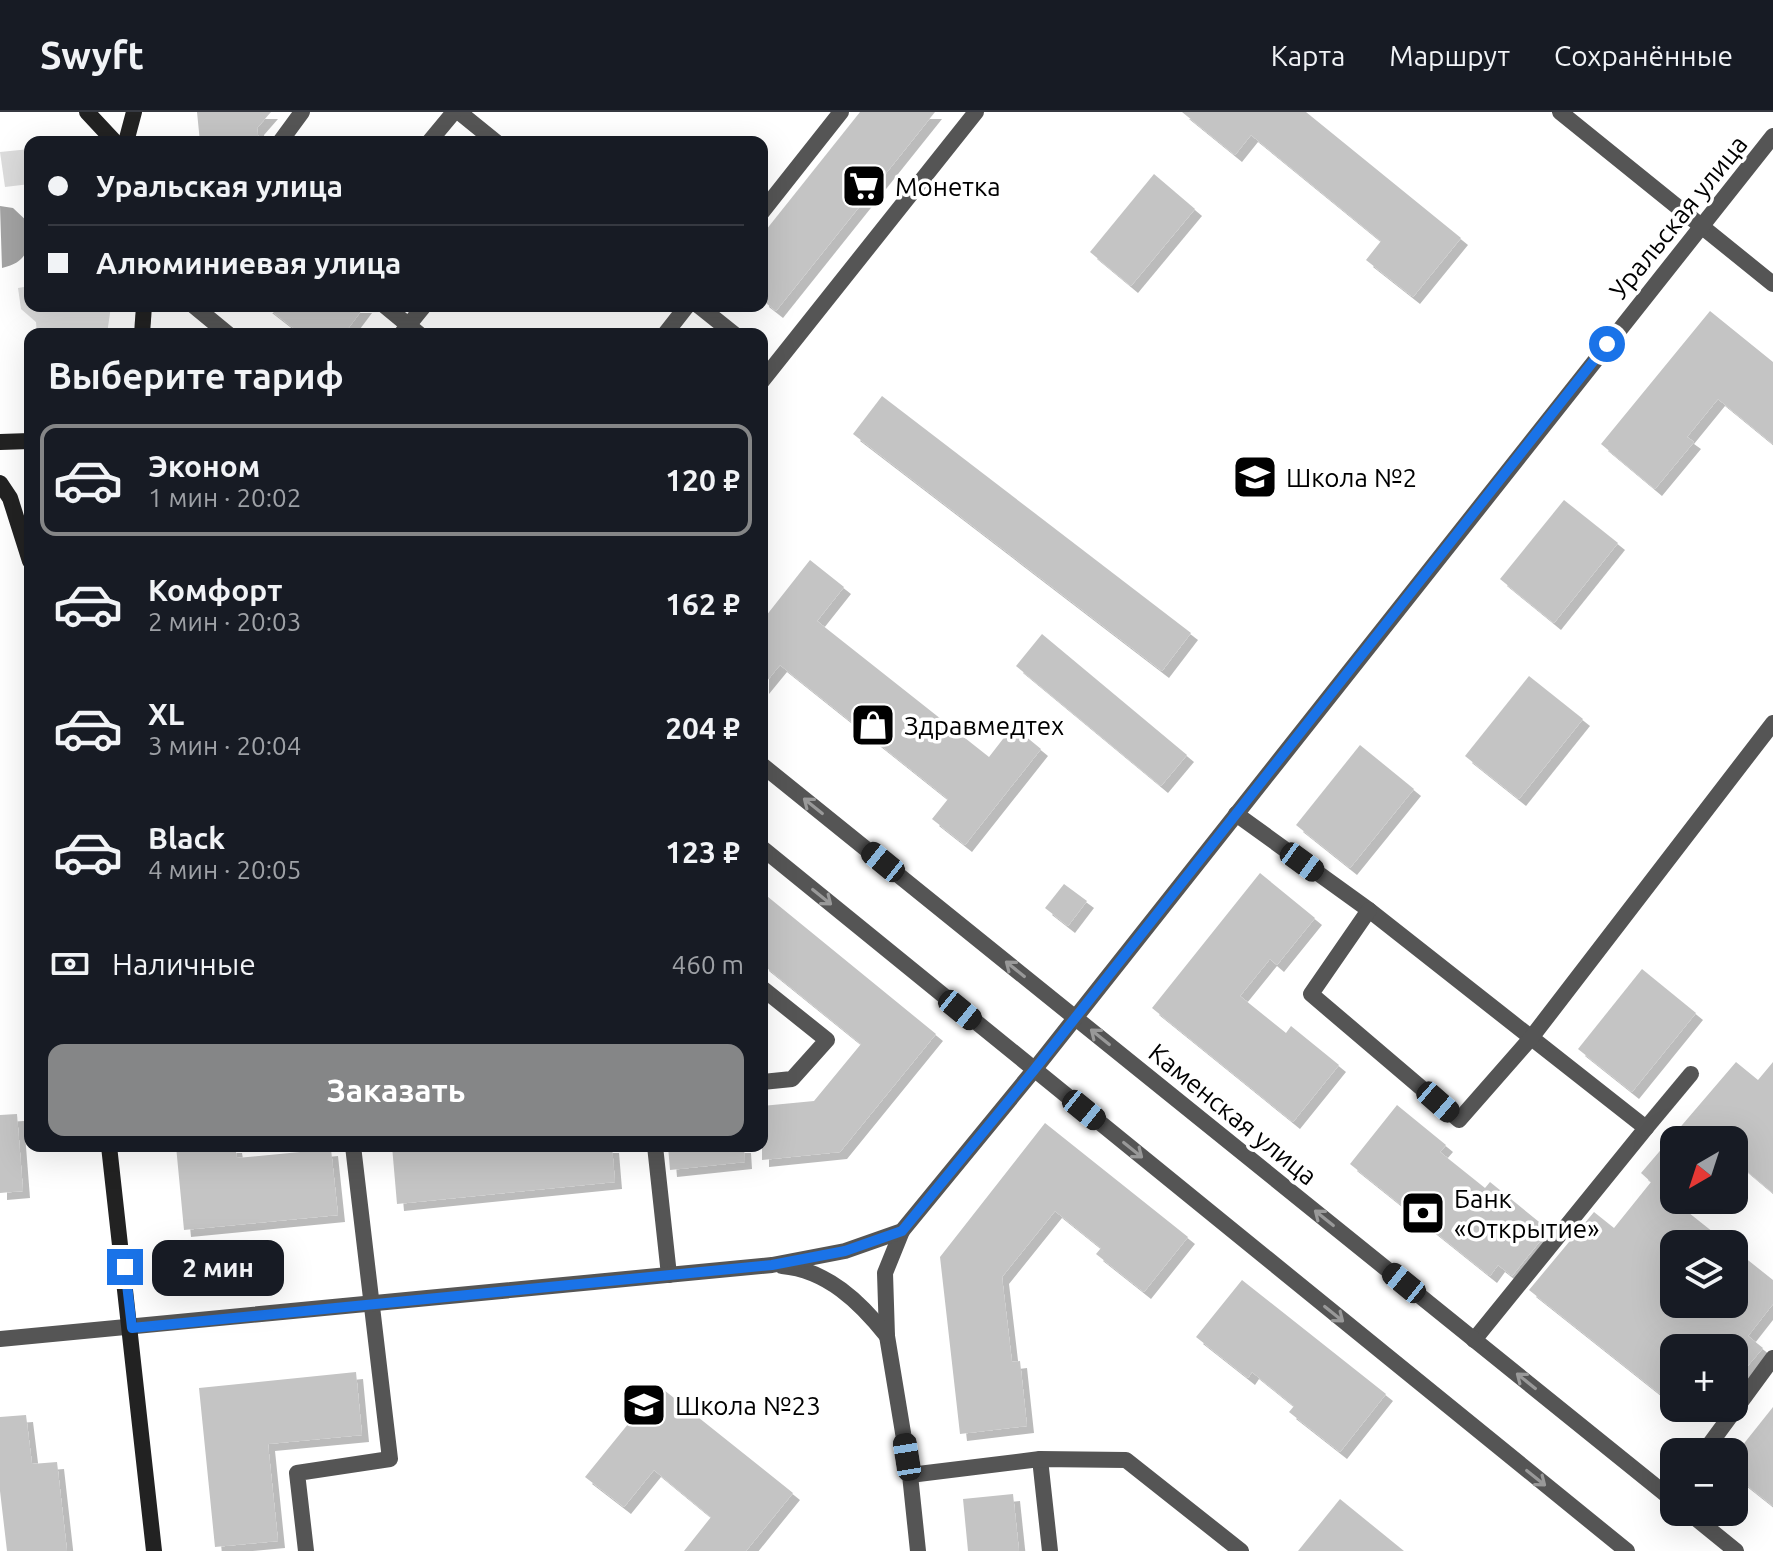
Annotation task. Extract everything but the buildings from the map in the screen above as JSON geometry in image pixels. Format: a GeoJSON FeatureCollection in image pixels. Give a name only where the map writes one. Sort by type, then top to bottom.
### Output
{"type":"FeatureCollection","features":[{"type":"Feature","properties":{"kind":"main road"},"geometry":{"type":"LineString","coordinates":[[87,112],[109,136]]}},
{"type":"Feature","properties":{"kind":"main road"},"geometry":{"type":"LineString","coordinates":[[128,136],[134,112]]}},
{"type":"Feature","properties":{"kind":"main road"},"geometry":{"type":"LineString","coordinates":[[0,442],[24,441]]}},
{"type":"Feature","properties":{"kind":"main road"},"geometry":{"type":"LineString","coordinates":[[0,483],[10,498],[24,542]]}},
{"type":"Feature","properties":{"kind":"main road"},"geometry":{"type":"LineString","coordinates":[[110,1152],[132,1328],[154,1551]]}},
{"type":"Feature","properties":{"kind":"street"},"geometry":{"type":"LineString","coordinates":[[284,136],[302,112]]}},
{"type":"Feature","properties":{"kind":"street"},"geometry":{"type":"LineString","coordinates":[[434,136],[456,112],[488,136]]}},
{"type":"Feature","properties":{"kind":"street"},"geometry":{"type":"LineString","coordinates":[[768,204],[841,112]]}},
{"type":"Feature","properties":{"kind":"street"},"geometry":{"type":"LineString","coordinates":[[768,361],[976,112]]}},
{"type":"Feature","properties":{"kind":"street"},"geometry":{"type":"LineString","coordinates":[[1560,112],[1773,284]]}},
{"type":"Feature","properties":{"kind":"street","name":"Уральская улица"},"geometry":{"type":"LineString","coordinates":[[902,1231],[1076,1018],[1773,136]]}},
{"type":"Feature","properties":{"kind":"street"},"geometry":{"type":"LineString","coordinates":[[201,312],[221,328]]}},
{"type":"Feature","properties":{"kind":"street"},"geometry":{"type":"LineString","coordinates":[[391,312],[406,328]]}},
{"type":"Feature","properties":{"kind":"street"},"geometry":{"type":"LineString","coordinates":[[670,328],[682,312]]}},
{"type":"Feature","properties":{"kind":"street"},"geometry":{"type":"LineString","coordinates":[[706,312],[726,328]]}},
{"type":"Feature","properties":{"kind":"street"},"geometry":{"type":"LineString","coordinates":[[1369,910],[1311,994],[1459,1120],[1531,1038],[1773,723]]}},
{"type":"Feature","properties":{"kind":"street","name":"Каменская улица"},"geometry":{"type":"LineString","coordinates":[[768,770],[1660,1487]]}},
{"type":"Feature","properties":{"kind":"street"},"geometry":{"type":"LineString","coordinates":[[1236,814],[1369,910],[1646,1128]]}},
{"type":"Feature","properties":{"kind":"street"},"geometry":{"type":"LineString","coordinates":[[768,853],[1627,1551]]}},
{"type":"Feature","properties":{"kind":"street"},"geometry":{"type":"LineString","coordinates":[[768,993],[827,1040],[792,1079],[768,1081]]}},
{"type":"Feature","properties":{"kind":"street"},"geometry":{"type":"LineString","coordinates":[[1474,1340],[1691,1074]]}},
{"type":"Feature","properties":{"kind":"street"},"geometry":{"type":"LineString","coordinates":[[306,1551],[297,1473],[390,1459],[374,1302],[354,1152]]}},
{"type":"Feature","properties":{"kind":"street"},"geometry":{"type":"LineString","coordinates":[[656,1152],[669,1275]]}},
{"type":"Feature","properties":{"kind":"street"},"geometry":{"type":"LineString","coordinates":[[0,1339],[772,1265],[845,1251],[902,1231]]}},
{"type":"Feature","properties":{"kind":"street"},"geometry":{"type":"LineString","coordinates":[[902,1231],[885,1273],[887,1336],[910,1475],[918,1551]]}},
{"type":"Feature","properties":{"kind":"street"},"geometry":{"type":"LineString","coordinates":[[772,1265],[795,1267],[844,1291],[887,1336]]}},
{"type":"Feature","properties":{"kind":"street"},"geometry":{"type":"LineString","coordinates":[[1714,1438],[1773,1358]]}},
{"type":"Feature","properties":{"kind":"street"},"geometry":{"type":"LineString","coordinates":[[910,1475],[1040,1459],[1126,1460],[1241,1551]]}},
{"type":"Feature","properties":{"kind":"street"},"geometry":{"type":"LineString","coordinates":[[1040,1459],[1050,1551]]}},
{"type":"Feature","properties":{"kind":"street"},"geometry":{"type":"LineString","coordinates":[[1705,1526],[1736,1551]]}},
{"type":"Feature","properties":{"kind":"shaded area"},"geometry":{"type":"Polygon","coordinates":[[[24,150],[24,185],[5,187],[0,152],[24,150]]]}},
{"type":"Feature","properties":{"kind":"shaded area"},"geometry":{"type":"Polygon","coordinates":[[[0,206],[13,208],[24,218],[24,256],[2,268],[0,206]]]}},
{"type":"Feature","properties":{"kind":"shaded area"},"geometry":{"type":"Polygon","coordinates":[[[24,287],[24,312],[21,309],[18,288],[24,287]]]}},
{"type":"Feature","properties":{"kind":"shaded area"},"geometry":{"type":"Polygon","coordinates":[[[24,312],[110,312],[108,328],[36,328],[36,322],[24,312]]]}},
{"type":"Feature","properties":{"kind":"place","name":"Монетка"},"geometry":{"type":"Point","coordinates":[864,186]}},
{"type":"Feature","properties":{"kind":"place","name":"Школа №2"},"geometry":{"type":"Point","coordinates":[1255,477]}},
{"type":"Feature","properties":{"kind":"place","name":"Здравмедтех"},"geometry":{"type":"Point","coordinates":[873,725]}},
{"type":"Feature","properties":{"kind":"place","name":"Банк «Открытие»"},"geometry":{"type":"Point","coordinates":[1423,1213]}},
{"type":"Feature","properties":{"kind":"place","name":"Школа №23"},"geometry":{"type":"Point","coordinates":[644,1405]}},
{"type":"Feature","properties":{"kind":"route"},"geometry":{"type":"LineString","coordinates":[[125,1267],[132,1328],[772,1265],[845,1251],[902,1231],[1034,1070],[1607,344]]}}]}
